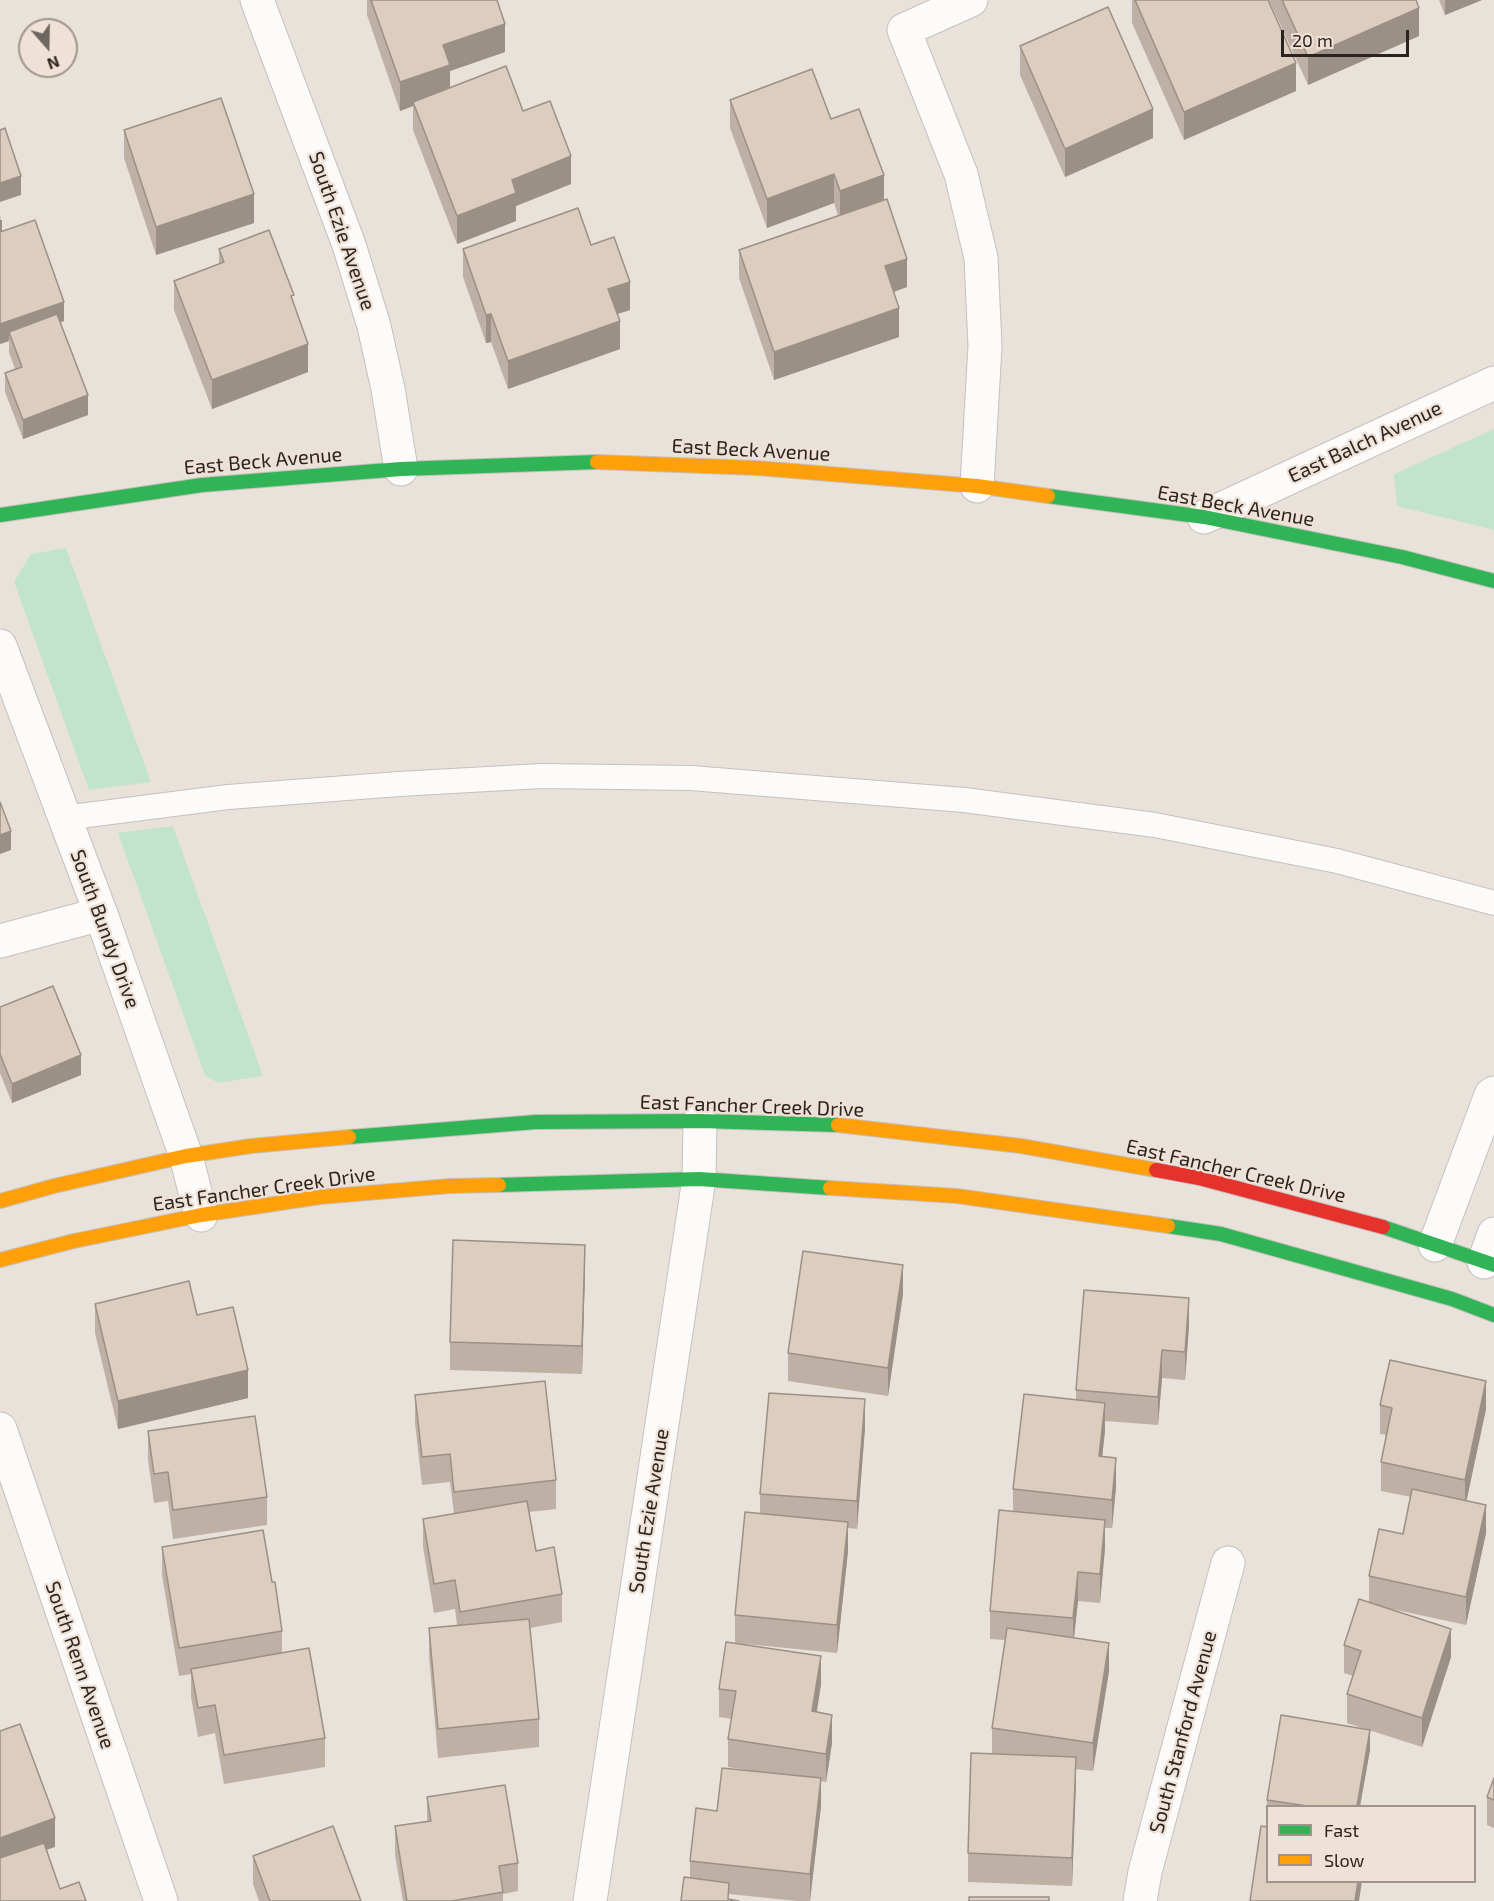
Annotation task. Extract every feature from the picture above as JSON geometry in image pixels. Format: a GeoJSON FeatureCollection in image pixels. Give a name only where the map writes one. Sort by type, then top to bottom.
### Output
{"type":"FeatureCollection","features":[{"type":"Feature","properties":{"kind":"street","name":"South Ezie Avenue"},"geometry":{"type":"LineString","coordinates":[[257,0],[350,245],[374,326],[388,389],[401,469]]}},
{"type":"Feature","properties":{"kind":"street"},"geometry":{"type":"LineString","coordinates":[[971,0],[904,30],[961,174],[981,258],[985,346],[977,486]]}},
{"type":"Feature","properties":{"kind":"street","name":"East Balch Avenue"},"geometry":{"type":"LineString","coordinates":[[1204,517],[1494,382]]}},
{"type":"Feature","properties":{"kind":"street","name":"East Beck Avenue"},"geometry":{"type":"LineString","coordinates":[[0,515],[202,485],[401,469],[603,463],[757,468],[977,486],[1204,517],[1402,557],[1494,581]]}},
{"type":"Feature","properties":{"kind":"street","name":"South Bundy Drive"},"geometry":{"type":"LineString","coordinates":[[0,646],[101,914],[186,1156],[201,1215]]}},
{"type":"Feature","properties":{"kind":"street"},"geometry":{"type":"LineString","coordinates":[[0,940],[101,914]]}},
{"type":"Feature","properties":{"kind":"street"},"geometry":{"type":"LineString","coordinates":[[1435,1245],[1491,1095],[1494,1093]]}},
{"type":"Feature","properties":{"kind":"street","name":"South Ezie Avenue"},"geometry":{"type":"LineString","coordinates":[[590,1901],[699,1179],[700,1121]]}},
{"type":"Feature","properties":{"kind":"street","name":"East Fancher Creek Drive"},"geometry":{"type":"LineString","coordinates":[[0,1201],[54,1186],[186,1156],[251,1146],[446,1127],[536,1122],[700,1121],[838,1125],[1021,1146],[1198,1178],[1363,1220],[1435,1245],[1491,1254]]}},
{"type":"Feature","properties":{"kind":"street","name":"East Fancher Creek Drive"},"geometry":{"type":"LineString","coordinates":[[0,1260],[74,1241],[201,1215],[320,1197],[450,1186],[699,1179],[957,1196],[1221,1234],[1452,1299],[1494,1315]]}},
{"type":"Feature","properties":{"kind":"street","name":"South Renn Avenue"},"geometry":{"type":"LineString","coordinates":[[0,1429],[161,1901]]}},
{"type":"Feature","properties":{"kind":"street","name":"South Stanford Avenue"},"geometry":{"type":"LineString","coordinates":[[1140,1901],[1145,1872],[1228,1563]]}},
{"type":"Feature","properties":{"kind":"lane"},"geometry":{"type":"LineString","coordinates":[[64,818],[228,797],[399,784],[541,776],[691,778],[964,800],[1155,825],[1337,861],[1494,903]]}},
{"type":"Feature","properties":{"kind":"green space"},"geometry":{"type":"Polygon","coordinates":[[[1494,429],[1494,530],[1397,506],[1394,474],[1494,429]]]}},
{"type":"Feature","properties":{"kind":"green space"},"geometry":{"type":"Polygon","coordinates":[[[66,548],[151,782],[89,790],[14,582],[31,554],[66,548]]]}},
{"type":"Feature","properties":{"kind":"green space"},"geometry":{"type":"Polygon","coordinates":[[[173,826],[263,1076],[218,1083],[205,1075],[118,833],[173,826]]]}},
{"type":"Feature","properties":{"kind":"building"},"geometry":{"type":"Polygon","coordinates":[[[371,0],[497,0],[505,24],[443,45],[450,65],[400,82],[371,0]]]}},
{"type":"Feature","properties":{"kind":"building"},"geometry":{"type":"Polygon","coordinates":[[[1135,0],[1268,0],[1296,63],[1184,112],[1135,0]]]}},
{"type":"Feature","properties":{"kind":"building"},"geometry":{"type":"Polygon","coordinates":[[[1282,0],[1416,0],[1419,8],[1308,57],[1282,0]]]}},
{"type":"Feature","properties":{"kind":"building"},"geometry":{"type":"Polygon","coordinates":[[[1108,7],[1153,109],[1065,149],[1020,46],[1108,7]]]}},
{"type":"Feature","properties":{"kind":"building"},"geometry":{"type":"Polygon","coordinates":[[[506,66],[523,111],[550,101],[571,156],[512,180],[516,193],[457,216],[413,102],[506,66]]]}},
{"type":"Feature","properties":{"kind":"building"},"geometry":{"type":"Polygon","coordinates":[[[812,69],[831,119],[859,109],[884,175],[840,191],[834,174],[767,199],[730,100],[812,69]]]}},
{"type":"Feature","properties":{"kind":"building"},"geometry":{"type":"Polygon","coordinates":[[[221,98],[254,194],[156,227],[124,130],[221,98]]]}},
{"type":"Feature","properties":{"kind":"building"},"geometry":{"type":"Polygon","coordinates":[[[5,128],[21,176],[0,183],[0,130],[5,128]]]}},
{"type":"Feature","properties":{"kind":"building"},"geometry":{"type":"Polygon","coordinates":[[[887,199],[907,259],[885,266],[899,308],[774,352],[739,250],[887,199]]]}},
{"type":"Feature","properties":{"kind":"building"},"geometry":{"type":"Polygon","coordinates":[[[578,208],[591,245],[614,237],[630,282],[608,289],[620,321],[508,361],[491,314],[486,315],[463,249],[578,208]]]}},
{"type":"Feature","properties":{"kind":"building"},"geometry":{"type":"Polygon","coordinates":[[[35,220],[64,302],[0,324],[0,232],[35,220]]]}},
{"type":"Feature","properties":{"kind":"building"},"geometry":{"type":"Polygon","coordinates":[[[269,230],[294,295],[291,296],[308,344],[212,380],[174,281],[224,262],[219,249],[269,230]]]}},
{"type":"Feature","properties":{"kind":"building"},"geometry":{"type":"Polygon","coordinates":[[[57,314],[88,395],[23,420],[5,373],[22,367],[9,332],[57,314]]]}},
{"type":"Feature","properties":{"kind":"building"},"geometry":{"type":"Polygon","coordinates":[[[0,802],[11,831],[0,835],[0,802]]]}},
{"type":"Feature","properties":{"kind":"building"},"geometry":{"type":"Polygon","coordinates":[[[53,986],[81,1055],[12,1084],[0,1054],[0,1007],[53,986]]]}},
{"type":"Feature","properties":{"kind":"building"},"geometry":{"type":"Polygon","coordinates":[[[453,1240],[585,1245],[582,1346],[450,1342],[453,1240]]]}},
{"type":"Feature","properties":{"kind":"building"},"geometry":{"type":"Polygon","coordinates":[[[803,1251],[903,1265],[888,1368],[788,1353],[803,1251]]]}},
{"type":"Feature","properties":{"kind":"building"},"geometry":{"type":"Polygon","coordinates":[[[189,1281],[197,1315],[233,1307],[248,1370],[118,1401],[95,1304],[189,1281]]]}},
{"type":"Feature","properties":{"kind":"building"},"geometry":{"type":"Polygon","coordinates":[[[1084,1290],[1189,1298],[1185,1352],[1162,1350],[1158,1397],[1076,1390],[1084,1290]]]}},
{"type":"Feature","properties":{"kind":"building"},"geometry":{"type":"Polygon","coordinates":[[[1390,1360],[1486,1381],[1465,1480],[1381,1462],[1392,1408],[1380,1405],[1390,1360]]]}},
{"type":"Feature","properties":{"kind":"building"},"geometry":{"type":"Polygon","coordinates":[[[545,1381],[556,1480],[454,1492],[450,1454],[422,1457],[415,1395],[545,1381]]]}},
{"type":"Feature","properties":{"kind":"building"},"geometry":{"type":"Polygon","coordinates":[[[769,1393],[865,1399],[857,1501],[760,1494],[769,1393]]]}},
{"type":"Feature","properties":{"kind":"building"},"geometry":{"type":"Polygon","coordinates":[[[1024,1394],[1105,1403],[1099,1456],[1116,1458],[1112,1500],[1013,1489],[1024,1394]]]}},
{"type":"Feature","properties":{"kind":"building"},"geometry":{"type":"Polygon","coordinates":[[[255,1416],[267,1497],[173,1510],[168,1472],[154,1474],[148,1431],[255,1416]]]}},
{"type":"Feature","properties":{"kind":"building"},"geometry":{"type":"Polygon","coordinates":[[[1412,1489],[1486,1505],[1466,1597],[1369,1576],[1379,1529],[1403,1534],[1412,1489]]]}},
{"type":"Feature","properties":{"kind":"building"},"geometry":{"type":"Polygon","coordinates":[[[527,1501],[536,1551],[554,1547],[562,1594],[460,1612],[455,1580],[434,1584],[423,1519],[527,1501]]]}},
{"type":"Feature","properties":{"kind":"building"},"geometry":{"type":"Polygon","coordinates":[[[999,1510],[1105,1520],[1100,1574],[1078,1572],[1073,1618],[990,1611],[999,1510]]]}},
{"type":"Feature","properties":{"kind":"building"},"geometry":{"type":"Polygon","coordinates":[[[745,1512],[848,1522],[837,1625],[735,1615],[745,1512]]]}},
{"type":"Feature","properties":{"kind":"building"},"geometry":{"type":"Polygon","coordinates":[[[263,1530],[272,1582],[275,1582],[282,1631],[179,1648],[162,1547],[263,1530]]]}},
{"type":"Feature","properties":{"kind":"building"},"geometry":{"type":"Polygon","coordinates":[[[1359,1599],[1451,1629],[1422,1718],[1347,1694],[1361,1651],[1344,1645],[1359,1599]]]}},
{"type":"Feature","properties":{"kind":"building"},"geometry":{"type":"Polygon","coordinates":[[[529,1619],[539,1719],[438,1729],[429,1628],[529,1619]]]}},
{"type":"Feature","properties":{"kind":"building"},"geometry":{"type":"Polygon","coordinates":[[[1007,1628],[1109,1643],[1093,1743],[992,1728],[1007,1628]]]}},
{"type":"Feature","properties":{"kind":"building"},"geometry":{"type":"Polygon","coordinates":[[[726,1642],[821,1656],[812,1711],[832,1715],[826,1754],[728,1739],[736,1691],[719,1689],[726,1642]]]}},
{"type":"Feature","properties":{"kind":"building"},"geometry":{"type":"Polygon","coordinates":[[[309,1648],[325,1738],[224,1755],[215,1705],[198,1708],[191,1669],[309,1648]]]}},
{"type":"Feature","properties":{"kind":"building"},"geometry":{"type":"Polygon","coordinates":[[[1281,1715],[1370,1730],[1357,1805],[1300,1805],[1267,1800],[1281,1715]]]}},
{"type":"Feature","properties":{"kind":"building"},"geometry":{"type":"Polygon","coordinates":[[[20,1724],[55,1818],[0,1838],[0,1731],[20,1724]]]}},
{"type":"Feature","properties":{"kind":"building"},"geometry":{"type":"Polygon","coordinates":[[[971,1753],[1076,1757],[1072,1858],[968,1853],[971,1753]]]}},
{"type":"Feature","properties":{"kind":"building"},"geometry":{"type":"Polygon","coordinates":[[[722,1768],[821,1778],[810,1874],[690,1861],[696,1808],[717,1811],[722,1768]]]}},
{"type":"Feature","properties":{"kind":"building"},"geometry":{"type":"Polygon","coordinates":[[[1494,1778],[1494,1800],[1487,1797],[1494,1778]]]}},
{"type":"Feature","properties":{"kind":"building"},"geometry":{"type":"Polygon","coordinates":[[[505,1785],[518,1863],[499,1866],[503,1892],[452,1901],[407,1901],[395,1826],[431,1821],[427,1797],[505,1785]]]}},
{"type":"Feature","properties":{"kind":"building"},"geometry":{"type":"Polygon","coordinates":[[[333,1826],[361,1901],[270,1901],[253,1856],[333,1826]]]}},
{"type":"Feature","properties":{"kind":"building"},"geometry":{"type":"Polygon","coordinates":[[[1261,1826],[1266,1827],[1266,1883],[1358,1883],[1355,1901],[1250,1901],[1261,1826]]]}},
{"type":"Feature","properties":{"kind":"building"},"geometry":{"type":"Polygon","coordinates":[[[44,1843],[60,1889],[79,1882],[86,1901],[0,1901],[0,1858],[44,1843]]]}},
{"type":"Feature","properties":{"kind":"building"},"geometry":{"type":"Polygon","coordinates":[[[684,1877],[729,1883],[728,1899],[739,1901],[681,1901],[684,1877]]]}},
{"type":"Feature","properties":{"kind":"building"},"geometry":{"type":"Polygon","coordinates":[[[969,1897],[1049,1897],[1049,1901],[969,1901],[969,1897]]]}},
{"type":"Feature","properties":{"kind":"traffic: fast"},"geometry":{"type":"LineString","coordinates":[[0,515],[202,485],[401,469],[597,462]]}},
{"type":"Feature","properties":{"kind":"traffic: fast"},"geometry":{"type":"LineString","coordinates":[[1048,496],[1204,517],[1402,557],[1494,581]]}},
{"type":"Feature","properties":{"kind":"traffic: fast"},"geometry":{"type":"LineString","coordinates":[[349,1137],[536,1122],[700,1121],[838,1125]]}},
{"type":"Feature","properties":{"kind":"traffic: fast"},"geometry":{"type":"LineString","coordinates":[[499,1185],[699,1179],[830,1188]]}},
{"type":"Feature","properties":{"kind":"traffic: fast"},"geometry":{"type":"LineString","coordinates":[[1168,1226],[1221,1234],[1452,1299],[1494,1315]]}},
{"type":"Feature","properties":{"kind":"traffic: fast"},"geometry":{"type":"LineString","coordinates":[[1383,1227],[1494,1265]]}},
{"type":"Feature","properties":{"kind":"traffic: slow"},"geometry":{"type":"LineString","coordinates":[[597,462],[757,468],[977,486],[1048,496]]}},
{"type":"Feature","properties":{"kind":"traffic: slow"},"geometry":{"type":"LineString","coordinates":[[838,1125],[1021,1146],[1156,1170]]}},
{"type":"Feature","properties":{"kind":"traffic: slow"},"geometry":{"type":"LineString","coordinates":[[0,1201],[54,1186],[186,1156],[251,1146],[349,1137]]}},
{"type":"Feature","properties":{"kind":"traffic: slow"},"geometry":{"type":"LineString","coordinates":[[0,1260],[74,1241],[201,1215],[320,1197],[450,1186],[499,1185]]}},
{"type":"Feature","properties":{"kind":"traffic: slow"},"geometry":{"type":"LineString","coordinates":[[830,1188],[957,1196],[1168,1226]]}},
{"type":"Feature","properties":{"kind":"traffic: jam"},"geometry":{"type":"LineString","coordinates":[[1156,1170],[1199,1178],[1383,1227]]}}]}
